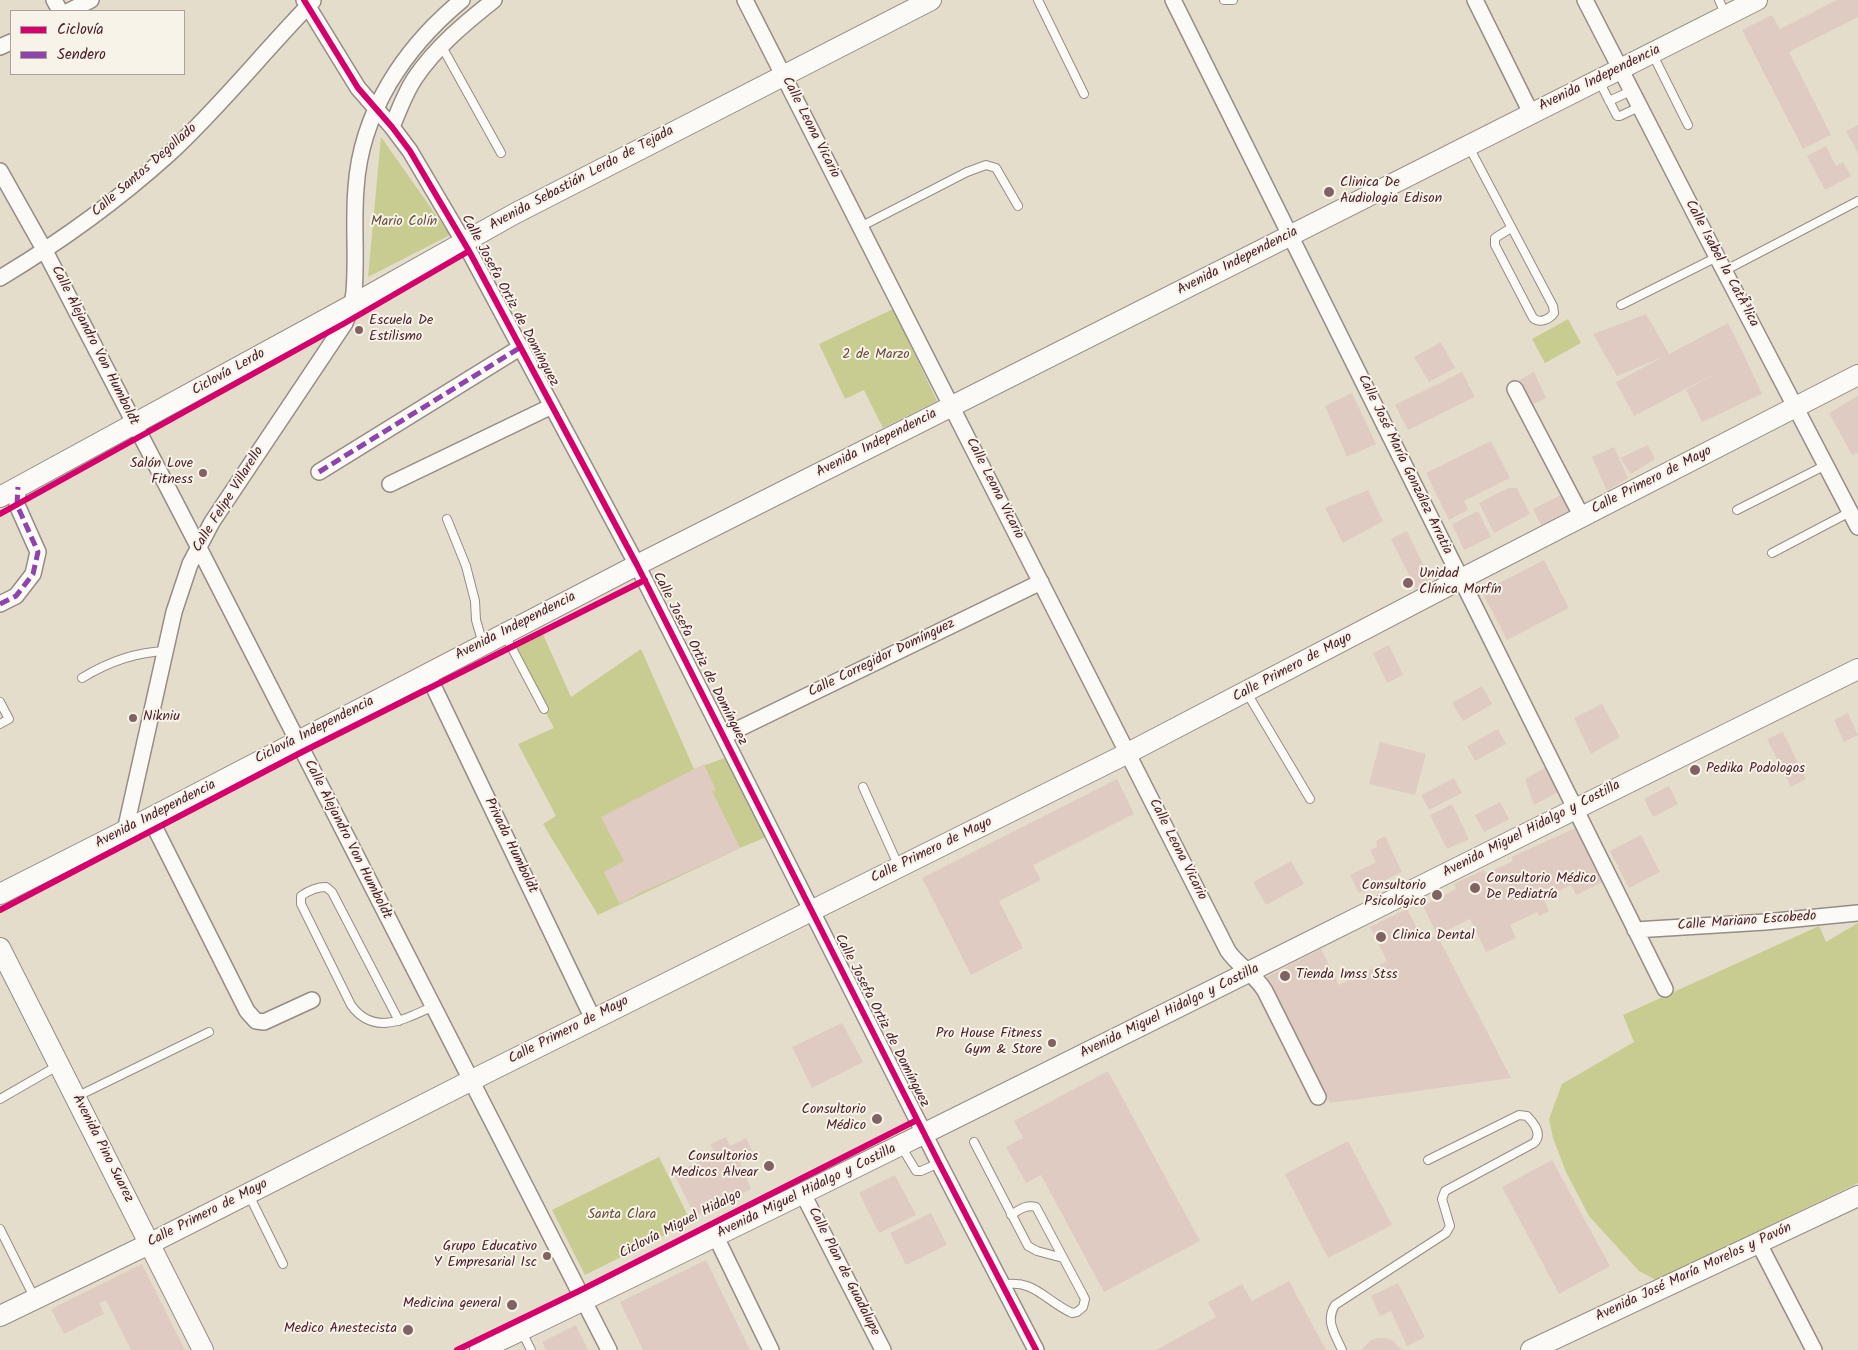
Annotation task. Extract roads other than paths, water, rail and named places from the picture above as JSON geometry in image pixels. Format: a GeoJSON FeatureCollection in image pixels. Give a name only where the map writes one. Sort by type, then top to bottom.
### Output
{"type":"FeatureCollection","features":[{"type":"Feature","properties":{"kind":"main road","name":"Avenida Sebastián Lerdo de Tejada"},"geometry":{"type":"LineString","coordinates":[[0,497],[464,242],[607,166],[931,0]]}},
{"type":"Feature","properties":{"kind":"main road","name":"Avenida Independencia"},"geometry":{"type":"LineString","coordinates":[[0,894],[297,742],[637,564],[1468,145],[1527,106],[1598,80],[1652,53],[1722,8],[1757,0]]}},
{"type":"Feature","properties":{"kind":"main road","name":"Calle Primero de Mayo"},"geometry":{"type":"LineString","coordinates":[[0,1316],[150,1244],[592,1019],[1247,693],[1461,579],[1858,375]]}},
{"type":"Feature","properties":{"kind":"main road","name":"Avenida Miguel Hidalgo y Costilla"},"geometry":{"type":"LineString","coordinates":[[480,1350],[503,1345],[521,1330],[924,1135],[1574,809],[1858,669]]}},
{"type":"Feature","properties":{"kind":"main road","name":"Avenida Pino Suarez"},"geometry":{"type":"LineString","coordinates":[[0,948],[203,1350]]}},
{"type":"Feature","properties":{"kind":"main road","name":"Avenida José María Morelos y Pavón"},"geometry":{"type":"LineString","coordinates":[[1531,1350],[1858,1196]]}},
{"type":"Feature","properties":{"kind":"street"},"geometry":{"type":"LineString","coordinates":[[72,10],[92,0]]}},
{"type":"Feature","properties":{"kind":"street","name":"Calle Felipe Villarello"},"geometry":{"type":"LineString","coordinates":[[125,831],[174,612],[190,564],[212,522],[337,338],[345,323],[352,305],[355,280],[355,212],[358,168],[362,149],[376,110],[387,85],[406,57],[442,16],[462,0]]}},
{"type":"Feature","properties":{"kind":"street"},"geometry":{"type":"LineString","coordinates":[[392,127],[415,79],[441,45],[494,0]]}},
{"type":"Feature","properties":{"kind":"street","name":"Calle Leona Vicario"},"geometry":{"type":"LineString","coordinates":[[745,0],[1228,951],[1234,959],[1251,972],[1266,991],[1318,1097]]}},
{"type":"Feature","properties":{"kind":"street","name":"Calle José María González Arratia"},"geometry":{"type":"LineString","coordinates":[[1173,0],[1665,989]]}},
{"type":"Feature","properties":{"kind":"street"},"geometry":{"type":"LineString","coordinates":[[1475,0],[1527,106]]}},
{"type":"Feature","properties":{"kind":"street","name":"Calle Isabel la CatÃ³lica"},"geometry":{"type":"LineString","coordinates":[[1585,0],[1858,527]]}},
{"type":"Feature","properties":{"kind":"street","name":"Calle Josefa Ortiz de Domínguez"},"geometry":{"type":"LineString","coordinates":[[308,2],[358,88],[410,151],[464,242],[521,347],[637,564],[924,1135],[1036,1350]]}},
{"type":"Feature","properties":{"kind":"street","name":"Calle Santos Degollado"},"geometry":{"type":"LineString","coordinates":[[0,278],[45,251],[135,183],[169,153],[193,130],[308,2]]}},
{"type":"Feature","properties":{"kind":"street","name":"Calle Alejandro Von Humboldt"},"geometry":{"type":"LineString","coordinates":[[0,171],[45,251],[198,546],[609,1350]]}},
{"type":"Feature","properties":{"kind":"street"},"geometry":{"type":"LineString","coordinates":[[319,472],[521,347]]}},
{"type":"Feature","properties":{"kind":"street"},"geometry":{"type":"LineString","coordinates":[[1515,389],[1582,517]]}},
{"type":"Feature","properties":{"kind":"street"},"geometry":{"type":"LineString","coordinates":[[390,484],[552,406]]}},
{"type":"Feature","properties":{"kind":"street"},"geometry":{"type":"LineString","coordinates":[[0,604],[16,596],[33,574],[38,552],[17,505],[18,487]]}},
{"type":"Feature","properties":{"kind":"street","name":"Calle Corregidor Domínguez"},"geometry":{"type":"LineString","coordinates":[[724,736],[1041,582]]}},
{"type":"Feature","properties":{"kind":"street","name":"Privada Humboldt"},"geometry":{"type":"LineString","coordinates":[[427,673],[592,1019]]}},
{"type":"Feature","properties":{"kind":"street"},"geometry":{"type":"LineString","coordinates":[[150,818],[247,1011],[256,1021],[264,1022],[312,1000]]}},
{"type":"Feature","properties":{"kind":"street","name":"Calle Mariano Escobedo"},"geometry":{"type":"LineString","coordinates":[[1635,930],[1766,922],[1858,913]]}},
{"type":"Feature","properties":{"kind":"street","name":"Calle Plan de Guadalupe"},"geometry":{"type":"LineString","coordinates":[[803,1194],[883,1350]]}},
{"type":"Feature","properties":{"kind":"street"},"geometry":{"type":"LineString","coordinates":[[716,1236],[771,1350]]}},
{"type":"Feature","properties":{"kind":"street"},"geometry":{"type":"LineString","coordinates":[[1758,1242],[1814,1350]]}},
{"type":"Feature","properties":{"kind":"lane"},"geometry":{"type":"LineString","coordinates":[[1038,0],[1084,94]]}},
{"type":"Feature","properties":{"kind":"lane"},"geometry":{"type":"LineString","coordinates":[[1224,0],[1232,0]]}},
{"type":"Feature","properties":{"kind":"lane"},"geometry":{"type":"LineString","coordinates":[[441,45],[501,153]]}},
{"type":"Feature","properties":{"kind":"lane"},"geometry":{"type":"LineString","coordinates":[[1652,53],[1688,124]]}},
{"type":"Feature","properties":{"kind":"lane"},"geometry":{"type":"LineString","coordinates":[[1598,80],[1618,116],[1639,107]]}},
{"type":"Feature","properties":{"kind":"lane"},"geometry":{"type":"LineString","coordinates":[[1609,101],[1631,91]]}},
{"type":"Feature","properties":{"kind":"lane"},"geometry":{"type":"LineString","coordinates":[[1468,145],[1554,310],[1552,316],[1541,321],[1534,318],[1495,245],[1495,238],[1511,228]]}},
{"type":"Feature","properties":{"kind":"lane"},"geometry":{"type":"LineString","coordinates":[[860,227],[967,172],[986,165],[996,168],[1018,206]]}},
{"type":"Feature","properties":{"kind":"lane"},"geometry":{"type":"LineString","coordinates":[[1724,271],[1858,201]]}},
{"type":"Feature","properties":{"kind":"lane"},"geometry":{"type":"LineString","coordinates":[[1621,305],[1717,257]]}},
{"type":"Feature","properties":{"kind":"lane"},"geometry":{"type":"LineString","coordinates":[[1737,510],[1826,465]]}},
{"type":"Feature","properties":{"kind":"lane"},"geometry":{"type":"LineString","coordinates":[[1772,553],[1850,512]]}},
{"type":"Feature","properties":{"kind":"lane"},"geometry":{"type":"LineString","coordinates":[[447,518],[466,566],[476,601],[476,620],[483,644]]}},
{"type":"Feature","properties":{"kind":"lane"},"geometry":{"type":"LineString","coordinates":[[504,634],[544,708]]}},
{"type":"Feature","properties":{"kind":"lane"},"geometry":{"type":"LineString","coordinates":[[82,678],[122,658],[151,651],[166,651]]}},
{"type":"Feature","properties":{"kind":"lane"},"geometry":{"type":"LineString","coordinates":[[1247,693],[1310,800]]}},
{"type":"Feature","properties":{"kind":"lane"},"geometry":{"type":"LineString","coordinates":[[0,702],[9,719],[0,724]]}},
{"type":"Feature","properties":{"kind":"lane"},"geometry":{"type":"LineString","coordinates":[[863,787],[899,867]]}},
{"type":"Feature","properties":{"kind":"lane"},"geometry":{"type":"LineString","coordinates":[[399,1021],[332,892],[326,887],[319,887],[301,896],[301,904],[351,1005],[358,1014],[377,1023],[399,1021],[434,1006]]}},
{"type":"Feature","properties":{"kind":"lane"},"geometry":{"type":"LineString","coordinates":[[75,1097],[209,1032]]}},
{"type":"Feature","properties":{"kind":"lane"},"geometry":{"type":"LineString","coordinates":[[0,1099],[59,1065]]}},
{"type":"Feature","properties":{"kind":"lane"},"geometry":{"type":"LineString","coordinates":[[1342,1350],[1330,1323],[1331,1311],[1335,1304],[1446,1233],[1450,1226],[1442,1199],[1445,1191],[1534,1143],[1537,1140],[1538,1131],[1530,1118],[1520,1115],[1428,1160]]}},
{"type":"Feature","properties":{"kind":"lane"},"geometry":{"type":"LineString","coordinates":[[974,1142],[1028,1246],[1037,1251],[1063,1258]]}},
{"type":"Feature","properties":{"kind":"lane"},"geometry":{"type":"LineString","coordinates":[[901,1146],[916,1171],[939,1164]]}},
{"type":"Feature","properties":{"kind":"lane"},"geometry":{"type":"LineString","coordinates":[[248,1193],[283,1264]]}},
{"type":"Feature","properties":{"kind":"lane"},"geometry":{"type":"LineString","coordinates":[[1002,1285],[1013,1282],[1024,1284],[1072,1313],[1077,1312],[1083,1307],[1085,1299],[1036,1207],[1031,1205],[1024,1207],[1011,1215]]}},
{"type":"Feature","properties":{"kind":"lane"},"geometry":{"type":"LineString","coordinates":[[0,1229],[4,1245],[35,1299]]}},
{"type":"Feature","properties":{"kind":"lane"},"geometry":{"type":"LineString","coordinates":[[521,1330],[531,1350]]}},
{"type":"Feature","properties":{"kind":"place","name":"Clinica De Audiologia Edison"},"geometry":{"type":"Point","coordinates":[1329,192]}},
{"type":"Feature","properties":{"kind":"place","name":"Escuela De Estilismo"},"geometry":{"type":"Point","coordinates":[359,330]}},
{"type":"Feature","properties":{"kind":"place","name":"Salón Love Fitness"},"geometry":{"type":"Point","coordinates":[203,473]}},
{"type":"Feature","properties":{"kind":"place","name":"Unidad Clínica Morfín"},"geometry":{"type":"Point","coordinates":[1408,583]}},
{"type":"Feature","properties":{"kind":"place","name":"Nikniu"},"geometry":{"type":"Point","coordinates":[133,718]}},
{"type":"Feature","properties":{"kind":"place","name":"Pedika Podologos"},"geometry":{"type":"Point","coordinates":[1695,770]}},
{"type":"Feature","properties":{"kind":"place","name":"Consultorio Médico De Pediatría"},"geometry":{"type":"Point","coordinates":[1475,888]}},
{"type":"Feature","properties":{"kind":"place","name":"Consultorio Psicológico"},"geometry":{"type":"Point","coordinates":[1437,895]}},
{"type":"Feature","properties":{"kind":"place","name":"Clinica Dental"},"geometry":{"type":"Point","coordinates":[1381,937]}},
{"type":"Feature","properties":{"kind":"place","name":"Tienda Imss Stss"},"geometry":{"type":"Point","coordinates":[1285,976]}},
{"type":"Feature","properties":{"kind":"place","name":"Pro House Fitness Gym & Store"},"geometry":{"type":"Point","coordinates":[1052,1043]}},
{"type":"Feature","properties":{"kind":"place","name":"Consultorio Médico"},"geometry":{"type":"Point","coordinates":[877,1119]}},
{"type":"Feature","properties":{"kind":"place","name":"Consultorios Medicos Alvear"},"geometry":{"type":"Point","coordinates":[769,1166]}},
{"type":"Feature","properties":{"kind":"place","name":"Grupo Educativo Y Empresarial Isc"},"geometry":{"type":"Point","coordinates":[547,1256]}},
{"type":"Feature","properties":{"kind":"place","name":"Medicina general"},"geometry":{"type":"Point","coordinates":[512,1305]}},
{"type":"Feature","properties":{"kind":"place","name":"Medico Anestecista"},"geometry":{"type":"Point","coordinates":[408,1330]}},
{"type":"Feature","properties":{"kind":"park label","name":"Mario Colín"},"geometry":{"type":"Point","coordinates":[404,223]}},
{"type":"Feature","properties":{"kind":"park label","name":"2 de Marzo"},"geometry":{"type":"Point","coordinates":[876,356]}},
{"type":"Feature","properties":{"kind":"park label","name":"Santa Clara"},"geometry":{"type":"Point","coordinates":[622,1216]}}]}
